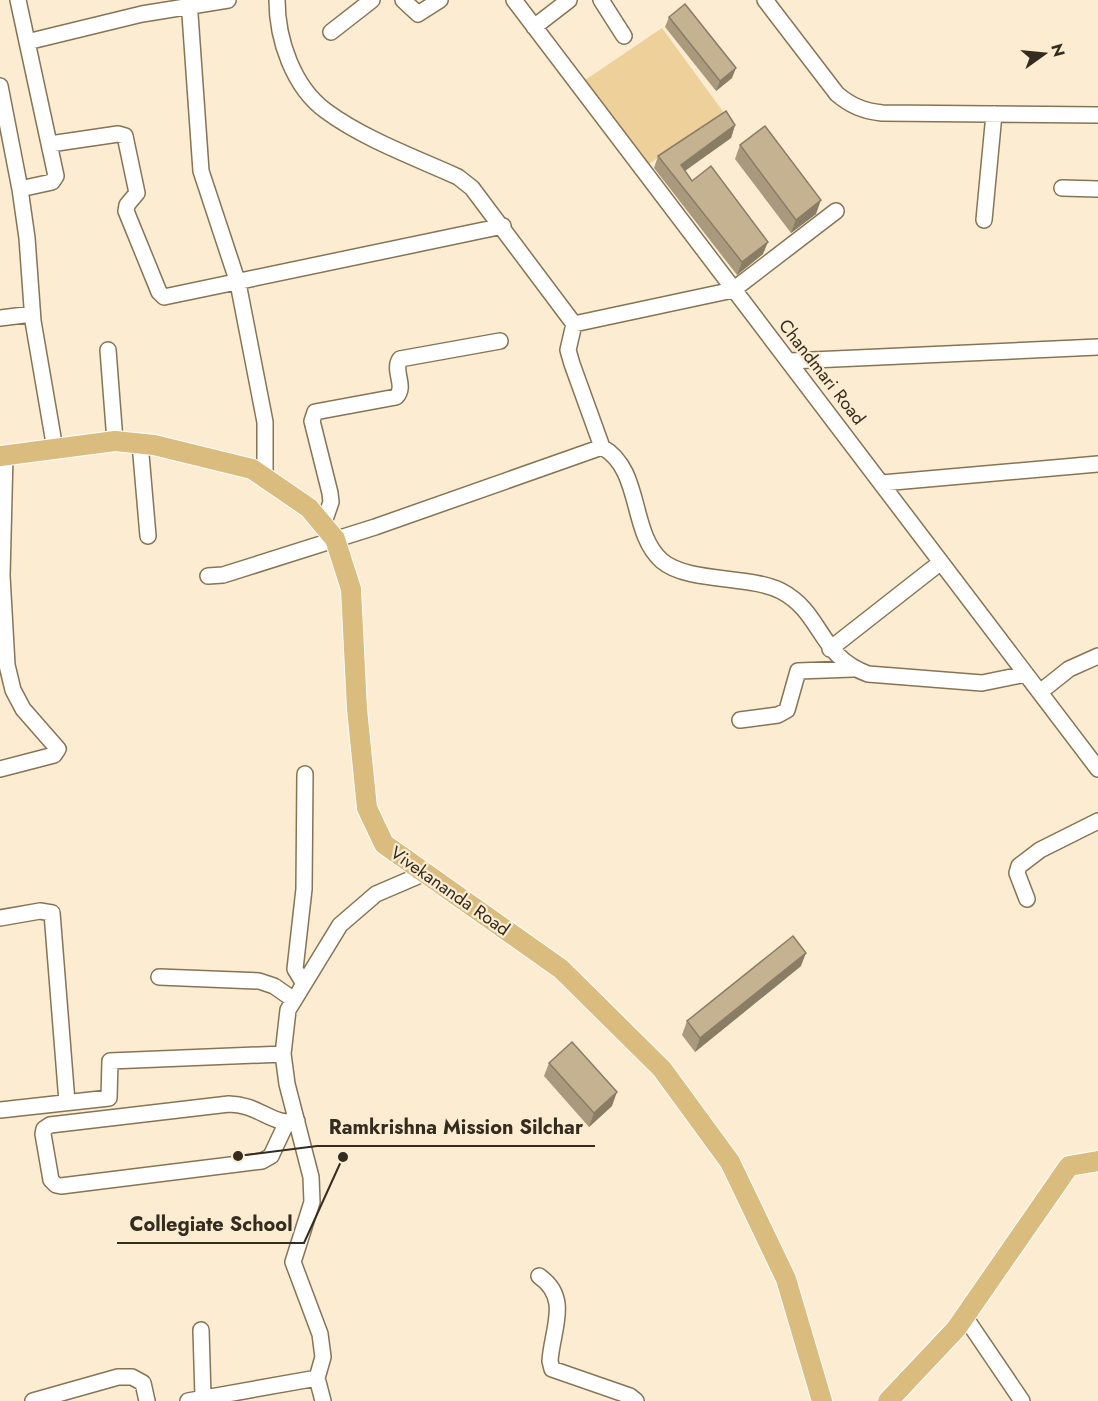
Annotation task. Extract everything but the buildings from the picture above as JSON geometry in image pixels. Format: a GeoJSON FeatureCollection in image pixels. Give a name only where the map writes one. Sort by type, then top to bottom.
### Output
{"type":"FeatureCollection","features":[{"type":"Feature","properties":{"kind":"main road","name":"Vivekananda Road"},"geometry":{"type":"LineString","coordinates":[[2,456],[115,441],[140,443],[252,470],[309,508],[329,532],[351,590],[357,709],[367,808],[384,844],[561,969],[662,1069],[730,1162],[786,1280],[822,1401]]}},
{"type":"Feature","properties":{"kind":"main road"},"geometry":{"type":"LineString","coordinates":[[888,1401],[956,1329],[1069,1166],[1098,1161]]}},
{"type":"Feature","properties":{"kind":"street"},"geometry":{"type":"LineString","coordinates":[[18,0],[56,180],[20,189]]}},
{"type":"Feature","properties":{"kind":"street"},"geometry":{"type":"LineString","coordinates":[[27,42],[189,3],[228,0]]}},
{"type":"Feature","properties":{"kind":"street"},"geometry":{"type":"LineString","coordinates":[[277,0],[277,19],[286,54],[303,85],[324,110],[350,126],[458,177],[472,188],[503,226],[574,324]]}},
{"type":"Feature","properties":{"kind":"street"},"geometry":{"type":"LineString","coordinates":[[331,32],[372,0]]}},
{"type":"Feature","properties":{"kind":"street"},"geometry":{"type":"LineString","coordinates":[[403,0],[418,14],[440,0]]}},
{"type":"Feature","properties":{"kind":"street","name":"Chandmari Road"},"geometry":{"type":"LineString","coordinates":[[514,0],[1098,768]]}},
{"type":"Feature","properties":{"kind":"street"},"geometry":{"type":"LineString","coordinates":[[534,27],[569,0]]}},
{"type":"Feature","properties":{"kind":"street"},"geometry":{"type":"LineString","coordinates":[[600,0],[624,36]]}},
{"type":"Feature","properties":{"kind":"street"},"geometry":{"type":"LineString","coordinates":[[765,0],[837,94],[848,104],[865,111],[1098,115]]}},
{"type":"Feature","properties":{"kind":"street"},"geometry":{"type":"LineString","coordinates":[[189,3],[201,171],[238,283],[264,422],[265,479]]}},
{"type":"Feature","properties":{"kind":"street"},"geometry":{"type":"LineString","coordinates":[[0,86],[20,189],[27,238],[32,314],[55,449]]}},
{"type":"Feature","properties":{"kind":"street"},"geometry":{"type":"LineString","coordinates":[[984,220],[994,114]]}},
{"type":"Feature","properties":{"kind":"street"},"geometry":{"type":"LineString","coordinates":[[50,144],[118,134],[125,136],[137,193],[126,211],[162,295],[168,297],[503,226]]}},
{"type":"Feature","properties":{"kind":"street"},"geometry":{"type":"LineString","coordinates":[[1062,188],[1098,189]]}},
{"type":"Feature","properties":{"kind":"street"},"geometry":{"type":"LineString","coordinates":[[574,324],[733,290],[836,211]]}},
{"type":"Feature","properties":{"kind":"street"},"geometry":{"type":"LineString","coordinates":[[0,318],[32,314]]}},
{"type":"Feature","properties":{"kind":"street"},"geometry":{"type":"LineString","coordinates":[[574,324],[570,336],[570,357],[602,447],[612,453],[621,464],[653,551],[664,563],[683,571],[780,591],[797,602],[809,615],[830,648],[853,669]]}},
{"type":"Feature","properties":{"kind":"street"},"geometry":{"type":"LineString","coordinates":[[329,532],[330,493],[312,421],[315,412],[396,397],[400,388],[397,366],[400,359],[500,342]]}},
{"type":"Feature","properties":{"kind":"street"},"geometry":{"type":"LineString","coordinates":[[790,361],[1098,347]]}},
{"type":"Feature","properties":{"kind":"street"},"geometry":{"type":"LineString","coordinates":[[108,350],[115,441]]}},
{"type":"Feature","properties":{"kind":"street"},"geometry":{"type":"LineString","coordinates":[[140,443],[148,536]]}},
{"type":"Feature","properties":{"kind":"street"},"geometry":{"type":"LineString","coordinates":[[208,576],[223,575],[329,532],[375,527],[602,447]]}},
{"type":"Feature","properties":{"kind":"street"},"geometry":{"type":"LineString","coordinates":[[0,769],[54,755],[58,748],[23,709],[13,690],[7,665],[2,576],[2,456]]}},
{"type":"Feature","properties":{"kind":"street"},"geometry":{"type":"LineString","coordinates":[[882,483],[1098,464]]}},
{"type":"Feature","properties":{"kind":"street"},"geometry":{"type":"LineString","coordinates":[[830,648],[941,562]]}},
{"type":"Feature","properties":{"kind":"street"},"geometry":{"type":"LineString","coordinates":[[1040,692],[1069,669],[1098,656]]}},
{"type":"Feature","properties":{"kind":"street"},"geometry":{"type":"LineString","coordinates":[[740,720],[778,715],[787,710],[798,671],[853,669],[868,674],[982,682],[1026,674]]}},
{"type":"Feature","properties":{"kind":"street"},"geometry":{"type":"LineString","coordinates":[[304,984],[295,969],[304,889],[305,774]]}},
{"type":"Feature","properties":{"kind":"street"},"geometry":{"type":"LineString","coordinates":[[1027,899],[1017,873],[1019,866],[1040,850],[1098,821]]}},
{"type":"Feature","properties":{"kind":"street"},"geometry":{"type":"LineString","coordinates":[[323,1401],[317,1378],[323,1357],[320,1334],[293,1262],[312,1202],[311,1177],[292,1123],[283,1054],[288,1010],[340,925],[376,894],[425,873]]}},
{"type":"Feature","properties":{"kind":"street"},"geometry":{"type":"LineString","coordinates":[[0,918],[40,911],[52,913],[67,1102]]}},
{"type":"Feature","properties":{"kind":"street"},"geometry":{"type":"LineString","coordinates":[[159,977],[259,981],[274,986],[294,1000]]}},
{"type":"Feature","properties":{"kind":"street"},"geometry":{"type":"LineString","coordinates":[[0,1110],[109,1098],[110,1061],[283,1054]]}},
{"type":"Feature","properties":{"kind":"street"},"geometry":{"type":"LineString","coordinates":[[229,1104],[252,1107],[292,1123],[271,1156],[262,1161],[61,1186],[51,1180],[43,1134],[44,1129],[50,1125],[229,1104]]}},
{"type":"Feature","properties":{"kind":"street"},"geometry":{"type":"LineString","coordinates":[[540,1276],[552,1285],[556,1295],[558,1314],[550,1361],[552,1369],[630,1396],[636,1401]]}},
{"type":"Feature","properties":{"kind":"street"},"geometry":{"type":"LineString","coordinates":[[965,1317],[1022,1401]]}},
{"type":"Feature","properties":{"kind":"street"},"geometry":{"type":"LineString","coordinates":[[201,1330],[204,1397]]}},
{"type":"Feature","properties":{"kind":"street"},"geometry":{"type":"LineString","coordinates":[[33,1401],[118,1377],[132,1377],[143,1383],[147,1401]]}},
{"type":"Feature","properties":{"kind":"street"},"geometry":{"type":"LineString","coordinates":[[188,1401],[317,1378]]}},
{"type":"Feature","properties":{"kind":"shaded area"},"geometry":{"type":"Polygon","coordinates":[[[662,28],[724,113],[637,172],[572,89],[662,28]]]}},
{"type":"Feature","properties":{"kind":"place","name":"Ramkrishna Mission Silchar"},"geometry":{"type":"Point","coordinates":[238,1156]}},
{"type":"Feature","properties":{"kind":"place","name":"Collegiate School"},"geometry":{"type":"Point","coordinates":[343,1157]}}]}
